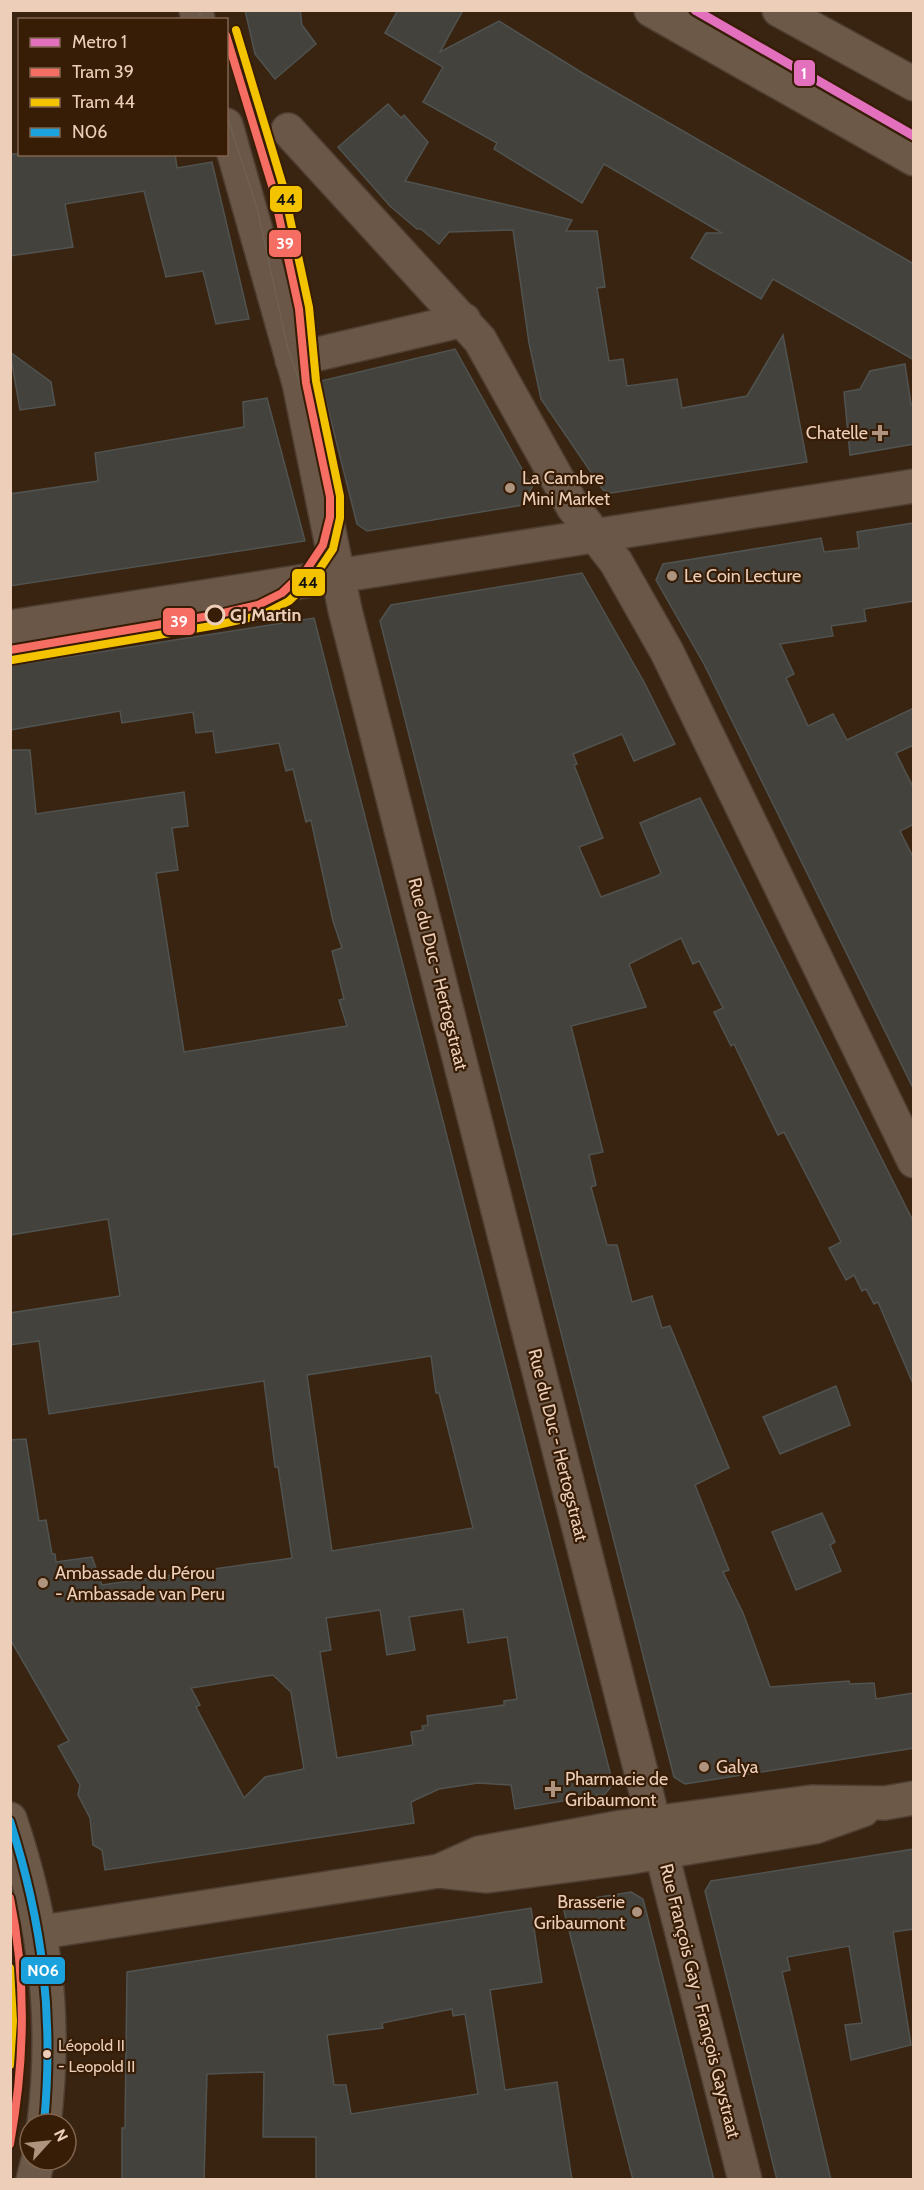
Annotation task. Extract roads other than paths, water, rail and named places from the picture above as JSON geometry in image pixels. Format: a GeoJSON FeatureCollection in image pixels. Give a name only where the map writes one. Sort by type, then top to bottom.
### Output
{"type":"FeatureCollection","features":[{"type":"Feature","properties":{"kind":"street"},"geometry":{"type":"LineString","coordinates":[[651,10],[914,159]]}},
{"type":"Feature","properties":{"kind":"street"},"geometry":{"type":"LineString","coordinates":[[779,10],[914,84]]}},
{"type":"Feature","properties":{"kind":"street"},"geometry":{"type":"LineString","coordinates":[[288,130],[480,340],[573,507],[594,537],[616,562],[667,652],[914,1161]]}},
{"type":"Feature","properties":{"kind":"street","name":"Rue du Duc - Hertogstraat"},"geometry":{"type":"LineString","coordinates":[[228,132],[299,383],[338,576],[659,1838]]}},
{"type":"Feature","properties":{"kind":"street"},"geometry":{"type":"LineString","coordinates":[[292,360],[464,320]]}},
{"type":"Feature","properties":{"kind":"street"},"geometry":{"type":"LineString","coordinates":[[10,627],[914,486]]}},
{"type":"Feature","properties":{"kind":"street"},"geometry":{"type":"LineString","coordinates":[[42,1932],[439,1871],[479,1853],[659,1838],[811,1802],[899,1801]]}},
{"type":"Feature","properties":{"kind":"street"},"geometry":{"type":"LineString","coordinates":[[10,1819],[27,1867],[42,1932],[49,1998],[51,2066],[46,2112]]}},
{"type":"Feature","properties":{"kind":"street","name":"Rue François Gay - François Gaystraat"},"geometry":{"type":"LineString","coordinates":[[659,1838],[745,2180]]}},
{"type":"Feature","properties":{"kind":"tram line"},"geometry":{"type":"LineString","coordinates":[[199,10],[201,18]]}},
{"type":"Feature","properties":{"kind":"tram line","name":"44"},"geometry":{"type":"LineString","coordinates":[[12,660],[217,625],[262,615],[289,601],[315,576],[333,549],[340,518],[340,496],[316,381],[309,307],[283,186],[236,30]]}},
{"type":"Feature","properties":{"kind":"tram line","name":"39"},"geometry":{"type":"LineString","coordinates":[[10,650],[215,615],[258,605],[282,593],[307,569],[323,545],[330,517],[330,497],[306,383],[299,309],[273,189],[228,42]]}},
{"type":"Feature","properties":{"kind":"tram line"},"geometry":{"type":"LineString","coordinates":[[228,119],[257,208],[288,349],[315,427]]}},
{"type":"Feature","properties":{"kind":"tram line","name":"39"},"geometry":{"type":"LineString","coordinates":[[10,1898],[19,1959],[22,2021],[19,2082],[10,2144]]}},
{"type":"Feature","properties":{"kind":"tram line","name":"44"},"geometry":{"type":"LineString","coordinates":[[10,1968],[13,2021],[10,2065]]}},
{"type":"Feature","properties":{"kind":"metro line","name":"1"},"geometry":{"type":"LineString","coordinates":[[695,10],[914,136]]}},
{"type":"Feature","properties":{"kind":"place","name":"Chatelle"},"geometry":{"type":"Point","coordinates":[880,433]}},
{"type":"Feature","properties":{"kind":"place","name":"La Cambre Mini Market"},"geometry":{"type":"Point","coordinates":[510,488]}},
{"type":"Feature","properties":{"kind":"place","name":"Le Coin Lecture"},"geometry":{"type":"Point","coordinates":[672,576]}},
{"type":"Feature","properties":{"kind":"place","name":"GJ Martin"},"geometry":{"type":"Point","coordinates":[215,615]}},
{"type":"Feature","properties":{"kind":"place","name":"Ambassade du Pérou - Ambassade van Peru"},"geometry":{"type":"Point","coordinates":[43,1583]}},
{"type":"Feature","properties":{"kind":"place","name":"Galya"},"geometry":{"type":"Point","coordinates":[704,1767]}},
{"type":"Feature","properties":{"kind":"place","name":"Pharmacie de Gribaumont"},"geometry":{"type":"Point","coordinates":[553,1789]}},
{"type":"Feature","properties":{"kind":"place","name":"Brasserie Gribaumont"},"geometry":{"type":"Point","coordinates":[637,1912]}},
{"type":"Feature","properties":{"kind":"place","name":"Léopold II - Leopold II"},"geometry":{"type":"Point","coordinates":[47,2054]}}]}
